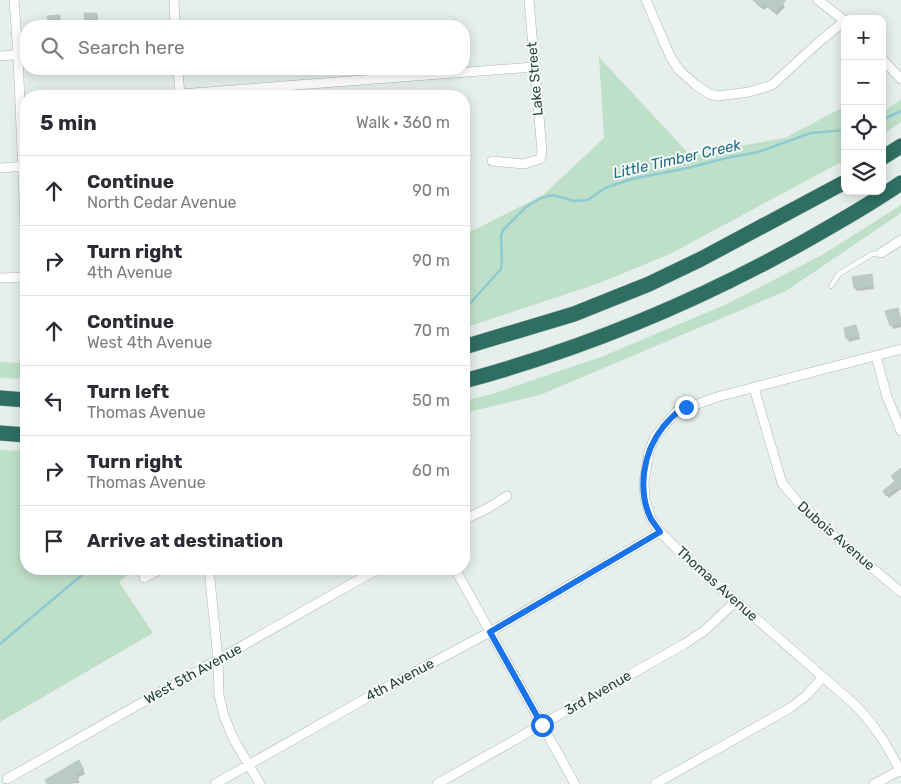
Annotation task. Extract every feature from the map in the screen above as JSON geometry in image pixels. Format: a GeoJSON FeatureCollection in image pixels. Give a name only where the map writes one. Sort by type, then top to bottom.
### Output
{"type":"FeatureCollection","features":[{"type":"Feature","properties":{"kind":"highway"},"geometry":{"type":"LineString","coordinates":[[886,155],[901,146]]}},
{"type":"Feature","properties":{"kind":"highway"},"geometry":{"type":"LineString","coordinates":[[470,379],[557,353],[623,328],[715,289],[766,264],[845,219],[901,183]]}},
{"type":"Feature","properties":{"kind":"highway"},"geometry":{"type":"LineString","coordinates":[[470,345],[574,314],[649,284],[701,259],[841,184]]}},
{"type":"Feature","properties":{"kind":"highway"},"geometry":{"type":"LineString","coordinates":[[0,398],[20,400]]}},
{"type":"Feature","properties":{"kind":"highway"},"geometry":{"type":"LineString","coordinates":[[0,434],[20,435]]}},
{"type":"Feature","properties":{"kind":"street"},"geometry":{"type":"LineString","coordinates":[[14,0],[20,40]]}},
{"type":"Feature","properties":{"kind":"street"},"geometry":{"type":"LineString","coordinates":[[174,0],[175,20]]}},
{"type":"Feature","properties":{"kind":"street","name":"Lake Street"},"geometry":{"type":"LineString","coordinates":[[492,161],[524,164],[540,158],[542,152],[529,0]]}},
{"type":"Feature","properties":{"kind":"street"},"geometry":{"type":"LineString","coordinates":[[646,0],[670,56],[679,70],[709,94],[718,96],[749,92],[772,85],[841,24]]}},
{"type":"Feature","properties":{"kind":"street"},"geometry":{"type":"LineString","coordinates":[[818,0],[841,18]]}},
{"type":"Feature","properties":{"kind":"street"},"geometry":{"type":"LineString","coordinates":[[0,56],[20,54]]}},
{"type":"Feature","properties":{"kind":"street"},"geometry":{"type":"LineString","coordinates":[[886,64],[901,79]]}},
{"type":"Feature","properties":{"kind":"street"},"geometry":{"type":"LineString","coordinates":[[470,71],[534,66]]}},
{"type":"Feature","properties":{"kind":"street"},"geometry":{"type":"LineString","coordinates":[[22,75],[23,90]]}},
{"type":"Feature","properties":{"kind":"street"},"geometry":{"type":"LineString","coordinates":[[178,75],[180,90]]}},
{"type":"Feature","properties":{"kind":"street"},"geometry":{"type":"LineString","coordinates":[[241,90],[424,75]]}},
{"type":"Feature","properties":{"kind":"street"},"geometry":{"type":"LineString","coordinates":[[0,168],[20,166]]}},
{"type":"Feature","properties":{"kind":"street"},"geometry":{"type":"LineString","coordinates":[[882,253],[901,240]]}},
{"type":"Feature","properties":{"kind":"street"},"geometry":{"type":"LineString","coordinates":[[0,278],[20,277]]}},
{"type":"Feature","properties":{"kind":"street","name":"Thomas Avenue"},"geometry":{"type":"LineString","coordinates":[[901,349],[709,399],[676,412],[655,437],[649,451],[644,482],[645,498],[651,519],[660,532],[683,555],[823,677],[870,721],[881,735],[901,771]]}},
{"type":"Feature","properties":{"kind":"street"},"geometry":{"type":"LineString","coordinates":[[876,356],[887,397],[901,431]]}},
{"type":"Feature","properties":{"kind":"street","name":"Dubois Avenue"},"geometry":{"type":"LineString","coordinates":[[754,388],[782,483],[808,514],[901,592]]}},
{"type":"Feature","properties":{"kind":"street"},"geometry":{"type":"LineString","coordinates":[[470,517],[507,496]]}},
{"type":"Feature","properties":{"kind":"street","name":"4th Avenue"},"geometry":{"type":"LineString","coordinates":[[215,784],[370,696],[490,632],[660,532]]}},
{"type":"Feature","properties":{"kind":"street"},"geometry":{"type":"LineString","coordinates":[[144,578],[150,575]]}},
{"type":"Feature","properties":{"kind":"street"},"geometry":{"type":"LineString","coordinates":[[210,575],[218,660],[219,695],[224,716],[233,738],[260,784]]}},
{"type":"Feature","properties":{"kind":"street","name":"West 5th Avenue"},"geometry":{"type":"LineString","coordinates":[[7,779],[367,575]]}},
{"type":"Feature","properties":{"kind":"street"},"geometry":{"type":"LineString","coordinates":[[458,575],[575,784]]}},
{"type":"Feature","properties":{"kind":"street","name":"3rd Avenue"},"geometry":{"type":"LineString","coordinates":[[437,784],[704,631],[736,601]]}},
{"type":"Feature","properties":{"kind":"street"},"geometry":{"type":"LineString","coordinates":[[655,784],[790,708],[807,695],[823,677]]}},
{"type":"Feature","properties":{"kind":"street"},"geometry":{"type":"LineString","coordinates":[[874,784],[901,771]]}},
{"type":"Feature","properties":{"kind":"lane"},"geometry":{"type":"LineString","coordinates":[[831,286],[838,274],[872,254],[882,253]]}},
{"type":"Feature","properties":{"kind":"green space"},"geometry":{"type":"Polygon","coordinates":[[[599,57],[690,155],[785,138],[841,108],[841,162],[670,254],[597,284],[470,326],[470,232],[543,195],[604,138],[599,57]]]}},
{"type":"Feature","properties":{"kind":"green space"},"geometry":{"type":"Polygon","coordinates":[[[901,99],[901,122],[886,132],[886,110],[901,99]]]}},
{"type":"Feature","properties":{"kind":"green space"},"geometry":{"type":"Polygon","coordinates":[[[901,205],[901,213],[786,291],[540,395],[470,412],[470,400],[492,394],[601,357],[727,304],[822,255],[901,205]]]}},
{"type":"Feature","properties":{"kind":"green space"},"geometry":{"type":"Polygon","coordinates":[[[0,362],[20,363],[20,379],[0,378],[0,362]]]}},
{"type":"Feature","properties":{"kind":"green space"},"geometry":{"type":"Polygon","coordinates":[[[0,450],[20,451],[20,575],[127,575],[119,582],[153,633],[0,722],[0,450]]]}},
{"type":"Feature","properties":{"kind":"building"},"geometry":{"type":"Polygon","coordinates":[[[753,0],[786,0],[775,13],[764,4],[761,8],[753,0]]]}},
{"type":"Feature","properties":{"kind":"building"},"geometry":{"type":"Polygon","coordinates":[[[84,13],[97,13],[97,20],[85,20],[84,13]]]}},
{"type":"Feature","properties":{"kind":"building"},"geometry":{"type":"Polygon","coordinates":[[[60,15],[60,20],[47,20],[47,16],[60,15]]]}},
{"type":"Feature","properties":{"kind":"building"},"geometry":{"type":"Polygon","coordinates":[[[872,274],[873,286],[854,288],[852,277],[872,274]]]}},
{"type":"Feature","properties":{"kind":"building"},"geometry":{"type":"Polygon","coordinates":[[[898,308],[901,323],[890,326],[885,311],[898,308]]]}},
{"type":"Feature","properties":{"kind":"building"},"geometry":{"type":"Polygon","coordinates":[[[856,325],[859,336],[846,339],[844,328],[856,325]]]}},
{"type":"Feature","properties":{"kind":"building"},"geometry":{"type":"Polygon","coordinates":[[[901,468],[901,488],[899,486],[886,496],[883,491],[895,481],[891,476],[901,468]]]}},
{"type":"Feature","properties":{"kind":"building"},"geometry":{"type":"Polygon","coordinates":[[[79,760],[84,770],[76,774],[79,779],[71,784],[47,784],[45,780],[79,760]]]}},
{"type":"Feature","properties":{"kind":"waterway","name":"Little Timber Creek"},"geometry":{"type":"LineString","coordinates":[[886,118],[901,111]]}},
{"type":"Feature","properties":{"kind":"waterway","name":"Little Timber Creek"},"geometry":{"type":"LineString","coordinates":[[470,303],[501,269],[501,236],[503,230],[526,207],[541,198],[553,195],[574,201],[588,200],[605,188],[632,179],[758,152],[811,133],[841,130]]}},
{"type":"Feature","properties":{"kind":"waterway","name":"Little Timber Creek"},"geometry":{"type":"LineString","coordinates":[[0,644],[82,575]]}},
{"type":"Feature","properties":{"kind":"route"},"geometry":{"type":"LineString","coordinates":[[542,725],[490,632],[660,532],[651,519],[645,498],[644,470],[655,437],[676,412],[686,407]]}}]}
